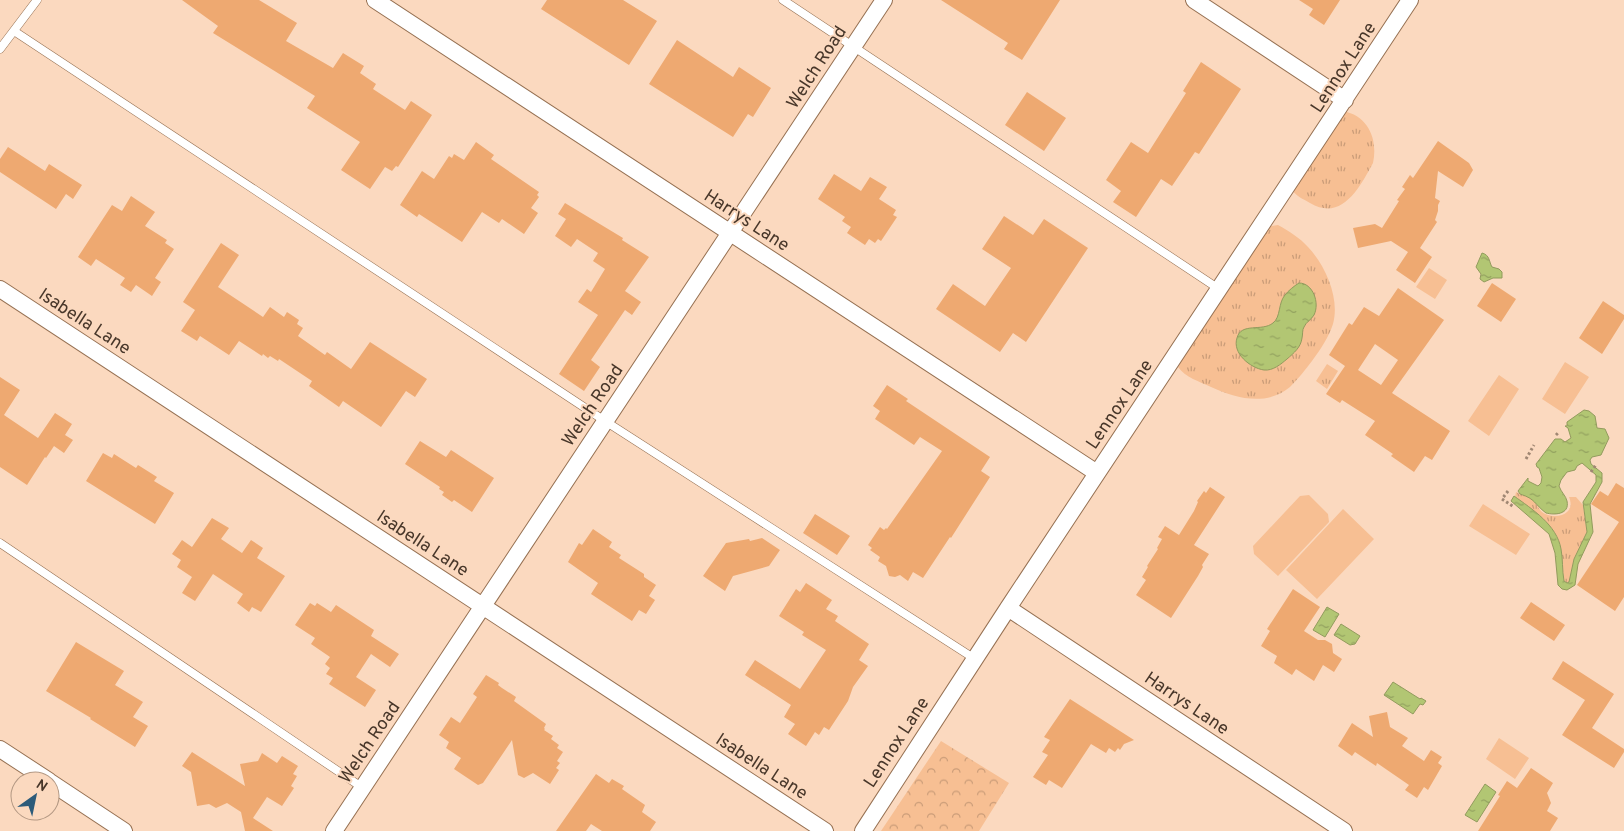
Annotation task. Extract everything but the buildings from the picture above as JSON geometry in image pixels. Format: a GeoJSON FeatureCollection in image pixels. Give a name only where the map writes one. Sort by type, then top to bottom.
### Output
{"type":"FeatureCollection","features":[{"type":"Feature","properties":{"kind":"street","name":"Harrys Lane"},"geometry":{"type":"LineString","coordinates":[[375,0],[1097,473]]}},
{"type":"Feature","properties":{"kind":"street","name":"Welch Road"},"geometry":{"type":"LineString","coordinates":[[334,831],[884,0]]}},
{"type":"Feature","properties":{"kind":"street"},"geometry":{"type":"LineString","coordinates":[[1194,0],[1345,100]]}},
{"type":"Feature","properties":{"kind":"street","name":"Lennox Lane"},"geometry":{"type":"LineString","coordinates":[[862,831],[1410,0]]}},
{"type":"Feature","properties":{"kind":"street","name":"Isabella Lane"},"geometry":{"type":"LineString","coordinates":[[0,289],[824,831]]}},
{"type":"Feature","properties":{"kind":"street","name":"Harrys Lane"},"geometry":{"type":"LineString","coordinates":[[1008,608],[1344,831]]}},
{"type":"Feature","properties":{"kind":"street"},"geometry":{"type":"LineString","coordinates":[[0,749],[34,771]]}},
{"type":"Feature","properties":{"kind":"street"},"geometry":{"type":"LineString","coordinates":[[60,788],[124,831]]}},
{"type":"Feature","properties":{"kind":"lane"},"geometry":{"type":"LineString","coordinates":[[0,49],[37,0]]}},
{"type":"Feature","properties":{"kind":"lane"},"geometry":{"type":"LineString","coordinates":[[783,0],[1219,289]]}},
{"type":"Feature","properties":{"kind":"lane"},"geometry":{"type":"LineString","coordinates":[[14,31],[606,421],[975,659]]}},
{"type":"Feature","properties":{"kind":"lane"},"geometry":{"type":"LineString","coordinates":[[0,543],[362,788]]}},
{"type":"Feature","properties":{"kind":"path"},"geometry":{"type":"LineString","coordinates":[[1526,459],[1534,446]]}},
{"type":"Feature","properties":{"kind":"path"},"geometry":{"type":"LineString","coordinates":[[1591,472],[1596,465]]}},
{"type":"Feature","properties":{"kind":"path"},"geometry":{"type":"LineString","coordinates":[[1508,491],[1502,499],[1514,507]]}},
{"type":"Feature","properties":{"kind":"green space"},"geometry":{"type":"Polygon","coordinates":[[[1343,111],[1359,118],[1370,130],[1374,146],[1373,163],[1349,199],[1341,205],[1332,208],[1321,208],[1302,199],[1291,189],[1343,111]]]}},
{"type":"Feature","properties":{"kind":"green space"},"geometry":{"type":"Polygon","coordinates":[[[1278,225],[1290,232],[1315,255],[1330,283],[1335,304],[1335,314],[1327,339],[1290,387],[1271,397],[1250,399],[1220,391],[1185,374],[1178,367],[1198,328],[1266,227],[1278,225]]]}},
{"type":"Feature","properties":{"kind":"green space"},"geometry":{"type":"Polygon","coordinates":[[[1429,268],[1447,280],[1435,299],[1416,287],[1429,268]]]}},
{"type":"Feature","properties":{"kind":"green space"},"geometry":{"type":"Polygon","coordinates":[[[1565,362],[1589,377],[1565,414],[1542,399],[1565,362]]]}},
{"type":"Feature","properties":{"kind":"green space"},"geometry":{"type":"Polygon","coordinates":[[[1327,364],[1338,371],[1327,389],[1316,381],[1327,364]]]}},
{"type":"Feature","properties":{"kind":"green space"},"geometry":{"type":"Polygon","coordinates":[[[1499,375],[1519,389],[1489,436],[1468,421],[1499,375]]]}},
{"type":"Feature","properties":{"kind":"green space"},"geometry":{"type":"Polygon","coordinates":[[[1516,492],[1531,498],[1541,511],[1550,516],[1564,514],[1570,509],[1569,497],[1576,497],[1583,505],[1587,532],[1574,559],[1569,582],[1564,581],[1559,542],[1552,529],[1515,497],[1516,492]]]}},
{"type":"Feature","properties":{"kind":"green space"},"geometry":{"type":"Polygon","coordinates":[[[1309,495],[1328,514],[1329,522],[1278,576],[1254,554],[1253,546],[1300,496],[1309,495]]]}},
{"type":"Feature","properties":{"kind":"green space"},"geometry":{"type":"Polygon","coordinates":[[[1483,504],[1530,534],[1516,555],[1469,526],[1483,504]]]}},
{"type":"Feature","properties":{"kind":"green space"},"geometry":{"type":"Polygon","coordinates":[[[1343,509],[1374,539],[1317,599],[1286,570],[1343,509]]]}},
{"type":"Feature","properties":{"kind":"green space"},"geometry":{"type":"Polygon","coordinates":[[[1499,738],[1529,758],[1515,779],[1486,759],[1499,738]]]}},
{"type":"Feature","properties":{"kind":"green space"},"geometry":{"type":"Polygon","coordinates":[[[941,741],[1009,783],[979,831],[881,831],[941,741]]]}},
{"type":"Feature","properties":{"kind":"water"},"geometry":{"type":"Polygon","coordinates":[[[1482,253],[1488,257],[1492,267],[1502,272],[1502,278],[1493,278],[1484,282],[1480,279],[1481,274],[1476,267],[1482,253]]]}},
{"type":"Feature","properties":{"kind":"water"},"geometry":{"type":"Polygon","coordinates":[[[1299,283],[1308,286],[1314,294],[1316,310],[1303,328],[1302,338],[1297,350],[1274,368],[1264,370],[1253,366],[1243,359],[1237,349],[1236,344],[1239,333],[1243,330],[1268,326],[1273,323],[1276,320],[1281,302],[1286,293],[1299,283]]]}},
{"type":"Feature","properties":{"kind":"water"},"geometry":{"type":"Polygon","coordinates":[[[1584,410],[1589,411],[1595,416],[1597,428],[1605,429],[1609,438],[1601,455],[1592,457],[1590,460],[1591,464],[1602,473],[1602,482],[1590,504],[1593,532],[1578,564],[1575,585],[1567,590],[1562,589],[1558,585],[1555,553],[1549,534],[1511,501],[1514,496],[1536,512],[1549,525],[1559,540],[1564,581],[1569,582],[1574,559],[1587,532],[1583,502],[1596,482],[1596,475],[1582,463],[1575,470],[1567,472],[1559,486],[1566,499],[1567,506],[1564,511],[1557,514],[1546,513],[1532,500],[1518,491],[1528,478],[1528,481],[1538,486],[1541,483],[1542,477],[1536,464],[1555,439],[1561,439],[1565,442],[1571,438],[1568,428],[1565,426],[1567,426],[1567,422],[1584,410]]]}},
{"type":"Feature","properties":{"kind":"water"},"geometry":{"type":"Polygon","coordinates":[[[1327,607],[1339,614],[1325,637],[1313,630],[1327,607]]]}},
{"type":"Feature","properties":{"kind":"water"},"geometry":{"type":"Polygon","coordinates":[[[1341,624],[1360,636],[1355,644],[1350,645],[1334,635],[1341,624]]]}},
{"type":"Feature","properties":{"kind":"water"},"geometry":{"type":"Polygon","coordinates":[[[1393,682],[1426,701],[1423,705],[1420,704],[1413,714],[1384,695],[1393,682]]]}},
{"type":"Feature","properties":{"kind":"water"},"geometry":{"type":"Polygon","coordinates":[[[1485,784],[1496,792],[1477,822],[1465,815],[1485,784]]]}}]}
